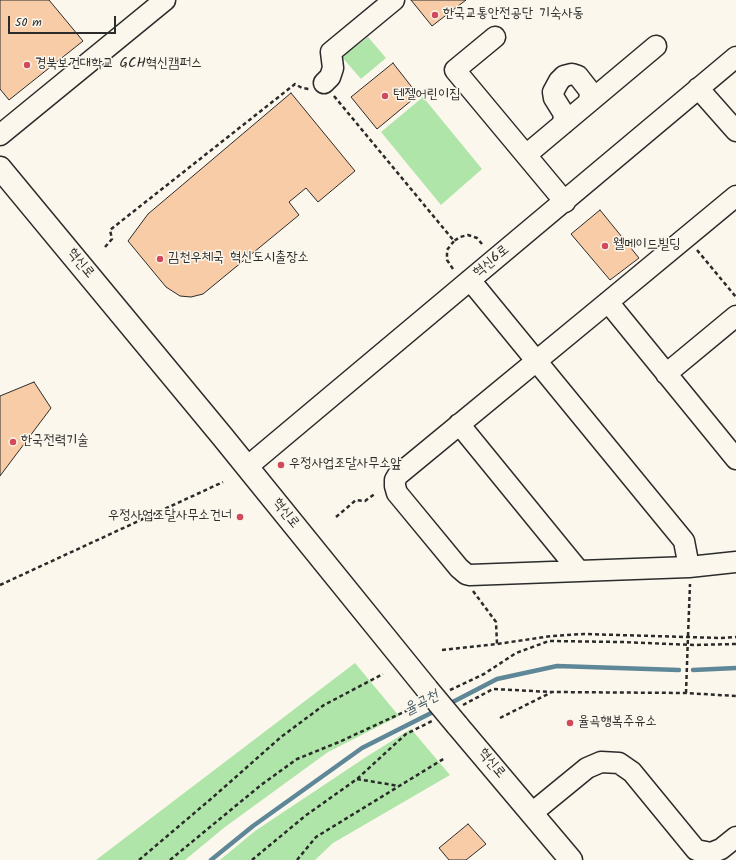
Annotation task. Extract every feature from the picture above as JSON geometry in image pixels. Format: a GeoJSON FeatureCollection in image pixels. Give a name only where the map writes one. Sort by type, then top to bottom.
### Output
{"type":"FeatureCollection","features":[{"type":"Feature","properties":{"kind":"main road","name":"혁신로"},"geometry":{"type":"LineString","coordinates":[[0,168],[247,467],[427,689],[458,716],[532,813],[571,860]]}},
{"type":"Feature","properties":{"kind":"street"},"geometry":{"type":"LineString","coordinates":[[0,135],[165,0]]}},
{"type":"Feature","properties":{"kind":"street"},"geometry":{"type":"LineString","coordinates":[[324,83],[330,77],[333,68],[331,52],[394,0]]}},
{"type":"Feature","properties":{"kind":"street"},"geometry":{"type":"LineString","coordinates":[[495,38],[455,70],[526,154],[564,202]]}},
{"type":"Feature","properties":{"kind":"street"},"geometry":{"type":"LineString","coordinates":[[526,154],[656,46]]}},
{"type":"Feature","properties":{"kind":"street","name":"혁신6로"},"geometry":{"type":"LineString","coordinates":[[247,467],[736,57]]}},
{"type":"Feature","properties":{"kind":"street"},"geometry":{"type":"LineString","coordinates":[[563,124],[564,114],[554,98],[553,92],[559,81],[564,76],[572,74],[578,76],[589,90],[590,96],[588,103]]}},
{"type":"Feature","properties":{"kind":"street"},"geometry":{"type":"LineString","coordinates":[[698,88],[736,131]]}},
{"type":"Feature","properties":{"kind":"street"},"geometry":{"type":"LineString","coordinates":[[736,196],[459,424],[398,475],[395,480],[397,493],[459,568],[466,574],[470,575],[579,571],[690,575],[736,562]]}},
{"type":"Feature","properties":{"kind":"street"},"geometry":{"type":"LineString","coordinates":[[470,280],[684,541],[690,575]]}},
{"type":"Feature","properties":{"kind":"street"},"geometry":{"type":"LineString","coordinates":[[608,302],[666,374],[732,446]]}},
{"type":"Feature","properties":{"kind":"street"},"geometry":{"type":"LineString","coordinates":[[666,374],[736,316]]}},
{"type":"Feature","properties":{"kind":"street"},"geometry":{"type":"LineString","coordinates":[[459,424],[579,571]]}},
{"type":"Feature","properties":{"kind":"street"},"geometry":{"type":"LineString","coordinates":[[532,813],[587,768],[601,762],[619,763],[632,772],[696,850],[711,853],[721,849],[736,837]]}},
{"type":"Feature","properties":{"kind":"path"},"geometry":{"type":"LineString","coordinates":[[105,247],[112,239],[110,230],[295,84],[302,88],[309,89],[317,88],[324,83],[454,241]]}},
{"type":"Feature","properties":{"kind":"path"},"geometry":{"type":"LineString","coordinates":[[453,269],[447,260],[447,250],[454,241],[460,237],[468,235],[477,238],[482,244]]}},
{"type":"Feature","properties":{"kind":"path"},"geometry":{"type":"LineString","coordinates":[[697,249],[736,297]]}},
{"type":"Feature","properties":{"kind":"path"},"geometry":{"type":"LineString","coordinates":[[0,585],[224,482]]}},
{"type":"Feature","properties":{"kind":"path"},"geometry":{"type":"LineString","coordinates":[[336,517],[356,500],[365,501],[376,493]]}},
{"type":"Feature","properties":{"kind":"path"},"geometry":{"type":"LineString","coordinates":[[686,693],[690,575]]}},
{"type":"Feature","properties":{"kind":"path"},"geometry":{"type":"LineString","coordinates":[[471,588],[496,622],[497,644]]}},
{"type":"Feature","properties":{"kind":"path"},"geometry":{"type":"LineString","coordinates":[[442,650],[552,636],[584,634],[721,638],[736,637]]}},
{"type":"Feature","properties":{"kind":"path"},"geometry":{"type":"LineString","coordinates":[[139,860],[281,737],[324,705],[383,674]]}},
{"type":"Feature","properties":{"kind":"path"},"geometry":{"type":"LineString","coordinates":[[458,716],[493,689],[552,692],[686,693],[736,696]]}},
{"type":"Feature","properties":{"kind":"path"},"geometry":{"type":"LineString","coordinates":[[500,718],[552,692]]}},
{"type":"Feature","properties":{"kind":"path"},"geometry":{"type":"LineString","coordinates":[[252,860],[305,816],[357,778],[406,734],[433,720]]}},
{"type":"Feature","properties":{"kind":"path"},"geometry":{"type":"LineString","coordinates":[[297,860],[316,837],[445,758]]}},
{"type":"Feature","properties":{"kind":"path"},"geometry":{"type":"LineString","coordinates":[[357,778],[399,786]]}},
{"type":"Feature","properties":{"kind":"green space"},"geometry":{"type":"Polygon","coordinates":[[[368,37],[386,58],[361,79],[342,57],[368,37]]]}},
{"type":"Feature","properties":{"kind":"green space"},"geometry":{"type":"Polygon","coordinates":[[[423,97],[482,169],[441,205],[381,132],[423,97]]]}},
{"type":"Feature","properties":{"kind":"green space"},"geometry":{"type":"Polygon","coordinates":[[[355,663],[399,716],[328,752],[225,827],[185,860],[96,860],[355,663]]]}},
{"type":"Feature","properties":{"kind":"green space"},"geometry":{"type":"Polygon","coordinates":[[[411,729],[450,775],[333,843],[315,860],[220,860],[255,831],[411,729]]]}},
{"type":"Feature","properties":{"kind":"building","name":"경북보건대학교 GCH혁신캠퍼스"},"geometry":{"type":"Polygon","coordinates":[[[0,0],[49,0],[83,41],[9,100],[0,89],[0,0]]]}},
{"type":"Feature","properties":{"kind":"building","name":"한국교통안전공단 기숙사동"},"geometry":{"type":"Polygon","coordinates":[[[411,0],[466,0],[432,26],[411,0]]]}},
{"type":"Feature","properties":{"kind":"building","name":"텐젤어린이집"},"geometry":{"type":"Polygon","coordinates":[[[393,63],[418,95],[377,129],[351,97],[393,63]]]}},
{"type":"Feature","properties":{"kind":"building"},"geometry":{"type":"Polygon","coordinates":[[[291,93],[355,171],[318,202],[306,188],[289,202],[299,215],[203,294],[191,297],[180,296],[166,287],[128,241],[148,214],[291,93]]]}},
{"type":"Feature","properties":{"kind":"building","name":"웰메이드빌딩"},"geometry":{"type":"Polygon","coordinates":[[[600,210],[639,258],[610,280],[571,234],[600,210]]]}},
{"type":"Feature","properties":{"kind":"building","name":"한국전력기술"},"geometry":{"type":"Polygon","coordinates":[[[34,382],[51,408],[0,476],[0,396],[34,382]]]}},
{"type":"Feature","properties":{"kind":"building"},"geometry":{"type":"Polygon","coordinates":[[[468,824],[486,844],[466,860],[449,860],[439,848],[468,824]]]}},
{"type":"Feature","properties":{"kind":"waterway","name":"율곡천"},"geometry":{"type":"LineString","coordinates":[[447,705],[497,679],[557,666],[679,670]]}},
{"type":"Feature","properties":{"kind":"waterway","name":"율곡천"},"geometry":{"type":"LineString","coordinates":[[693,670],[736,668]]}},
{"type":"Feature","properties":{"kind":"waterway","name":"율곡천"},"geometry":{"type":"LineString","coordinates":[[211,860],[253,826],[362,748],[437,710]]}},
{"type":"Feature","properties":{"kind":"place","name":"한국교통안전공단 기숙사동"},"geometry":{"type":"Point","coordinates":[435,15]}},
{"type":"Feature","properties":{"kind":"place","name":"경북보건대학교 GCH혁신캠퍼스"},"geometry":{"type":"Point","coordinates":[27,65]}},
{"type":"Feature","properties":{"kind":"place","name":"텐젤어린이집"},"geometry":{"type":"Point","coordinates":[385,96]}},
{"type":"Feature","properties":{"kind":"place","name":"웰메이드빌딩"},"geometry":{"type":"Point","coordinates":[605,246]}},
{"type":"Feature","properties":{"kind":"place","name":"김천우체국 혁신도시출장소"},"geometry":{"type":"Point","coordinates":[160,259]}},
{"type":"Feature","properties":{"kind":"place","name":"한국전력기술"},"geometry":{"type":"Point","coordinates":[13,442]}},
{"type":"Feature","properties":{"kind":"place","name":"우정사업조달사무소앞"},"geometry":{"type":"Point","coordinates":[281,465]}},
{"type":"Feature","properties":{"kind":"place","name":"우정사업조달사무소건너"},"geometry":{"type":"Point","coordinates":[240,517]}},
{"type":"Feature","properties":{"kind":"place","name":"율곡행복주유소"},"geometry":{"type":"Point","coordinates":[570,723]}}]}
